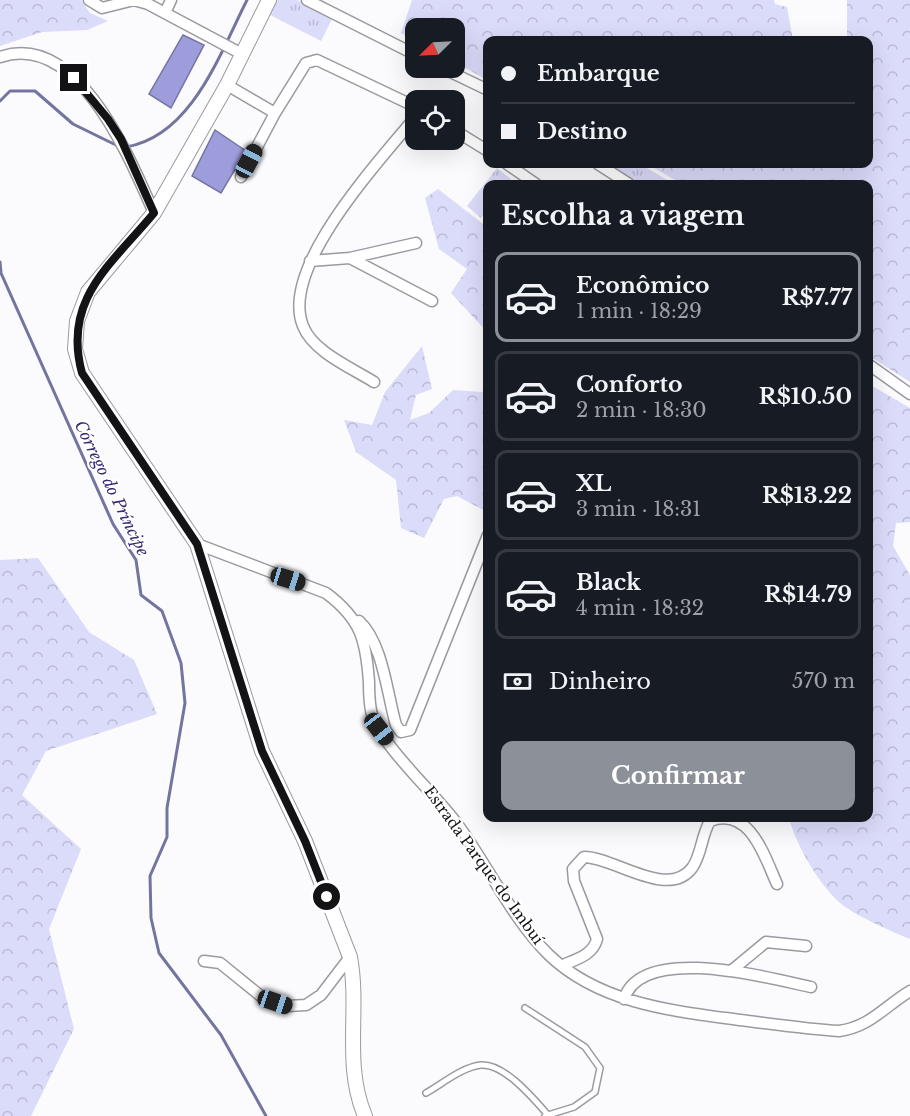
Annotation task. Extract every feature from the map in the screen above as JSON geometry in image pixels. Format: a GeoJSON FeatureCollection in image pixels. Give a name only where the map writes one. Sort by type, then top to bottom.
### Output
{"type":"FeatureCollection","features":[{"type":"Feature","properties":{"kind":"street"},"geometry":{"type":"LineString","coordinates":[[89,0],[92,4],[102,8],[134,0],[148,4],[236,51]]}},
{"type":"Feature","properties":{"kind":"street"},"geometry":{"type":"LineString","coordinates":[[165,13],[171,0]]}},
{"type":"Feature","properties":{"kind":"street"},"geometry":{"type":"LineString","coordinates":[[268,0],[236,51],[227,85],[154,213],[88,292],[77,321],[75,348],[82,373],[197,544],[262,751],[305,841],[350,957],[353,974],[352,1067],[357,1095],[365,1116]]}},
{"type":"Feature","properties":{"kind":"street"},"geometry":{"type":"LineString","coordinates":[[307,0],[405,49]]}},
{"type":"Feature","properties":{"kind":"street"},"geometry":{"type":"LineString","coordinates":[[0,57],[15,52],[45,56],[74,78],[108,119],[121,139],[154,213]]}},
{"type":"Feature","properties":{"kind":"street"},"geometry":{"type":"LineString","coordinates":[[241,177],[298,72],[306,63],[317,60],[405,102]]}},
{"type":"Feature","properties":{"kind":"street"},"geometry":{"type":"LineString","coordinates":[[463,78],[483,88]]}},
{"type":"Feature","properties":{"kind":"street"},"geometry":{"type":"LineString","coordinates":[[227,85],[275,113]]}},
{"type":"Feature","properties":{"kind":"street"},"geometry":{"type":"LineString","coordinates":[[374,382],[319,347],[303,327],[300,311],[301,284],[326,231],[405,130]]}},
{"type":"Feature","properties":{"kind":"street"},"geometry":{"type":"LineString","coordinates":[[465,137],[483,148]]}},
{"type":"Feature","properties":{"kind":"street"},"geometry":{"type":"LineString","coordinates":[[513,168],[530,180]]}},
{"type":"Feature","properties":{"kind":"street"},"geometry":{"type":"LineString","coordinates":[[604,168],[623,180]]}},
{"type":"Feature","properties":{"kind":"street"},"geometry":{"type":"LineString","coordinates":[[310,261],[350,258],[416,243]]}},
{"type":"Feature","properties":{"kind":"street"},"geometry":{"type":"LineString","coordinates":[[350,258],[432,301]]}},
{"type":"Feature","properties":{"kind":"street"},"geometry":{"type":"LineString","coordinates":[[873,368],[910,394]]}},
{"type":"Feature","properties":{"kind":"street","name":"Estrada Parque do Imbuí"},"geometry":{"type":"LineString","coordinates":[[197,544],[326,593],[354,618],[363,637],[370,705],[379,729],[459,826],[529,930],[549,955],[589,983],[624,999],[688,1013],[839,1031],[855,1029],[872,1020],[910,991]]}},
{"type":"Feature","properties":{"kind":"street"},"geometry":{"type":"LineString","coordinates":[[354,618],[369,632],[379,652],[396,725],[401,732],[410,730],[420,710],[483,548]]}},
{"type":"Feature","properties":{"kind":"street"},"geometry":{"type":"LineString","coordinates":[[563,965],[588,953],[595,947],[597,939],[574,881],[573,869],[584,857],[597,857],[653,880],[669,880],[691,870],[701,850],[705,830],[709,822]]}},
{"type":"Feature","properties":{"kind":"street"},"geometry":{"type":"LineString","coordinates":[[737,822],[745,825],[752,832],[777,884]]}},
{"type":"Feature","properties":{"kind":"street"},"geometry":{"type":"LineString","coordinates":[[731,971],[766,942],[806,946]]}},
{"type":"Feature","properties":{"kind":"street"},"geometry":{"type":"LineString","coordinates":[[204,960],[220,963],[262,997],[287,1006],[306,1005],[321,995],[350,957]]}},
{"type":"Feature","properties":{"kind":"street"},"geometry":{"type":"LineString","coordinates":[[624,999],[627,988],[647,973],[678,969],[731,971],[811,987]]}},
{"type":"Feature","properties":{"kind":"lane"},"geometry":{"type":"LineString","coordinates":[[426,1093],[467,1069],[483,1065],[498,1069],[525,1089],[547,1115],[574,1107],[595,1092],[600,1068],[585,1047],[525,1008]]}},
{"type":"Feature","properties":{"kind":"green space"},"geometry":{"type":"Polygon","coordinates":[[[0,0],[81,0],[90,13],[108,21],[87,30],[42,32],[0,46],[0,0]]]}},
{"type":"Feature","properties":{"kind":"green space"},"geometry":{"type":"Polygon","coordinates":[[[276,0],[297,0],[332,19],[321,41],[270,15],[276,0]]]}},
{"type":"Feature","properties":{"kind":"green space"},"geometry":{"type":"Polygon","coordinates":[[[412,0],[774,0],[775,4],[787,7],[792,36],[483,36],[483,78],[465,68],[465,18],[406,18],[412,0]]]}},
{"type":"Feature","properties":{"kind":"green space"},"geometry":{"type":"Polygon","coordinates":[[[847,0],[910,0],[910,382],[873,359],[873,180],[675,180],[654,168],[873,168],[873,36],[847,36],[847,0]]]}},
{"type":"Feature","properties":{"kind":"green space"},"geometry":{"type":"Polygon","coordinates":[[[405,21],[405,35],[401,33],[405,21]]]}},
{"type":"Feature","properties":{"kind":"green space"},"geometry":{"type":"Polygon","coordinates":[[[497,168],[511,179],[510,180],[488,180],[497,168]]]}},
{"type":"Feature","properties":{"kind":"green space"},"geometry":{"type":"Polygon","coordinates":[[[615,168],[647,168],[667,180],[633,180],[615,168]]]}},
{"type":"Feature","properties":{"kind":"green space"},"geometry":{"type":"Polygon","coordinates":[[[483,186],[483,215],[481,218],[467,206],[483,186]]]}},
{"type":"Feature","properties":{"kind":"green space"},"geometry":{"type":"Polygon","coordinates":[[[438,189],[483,224],[483,328],[451,293],[467,269],[439,249],[425,198],[438,189]]]}},
{"type":"Feature","properties":{"kind":"green space"},"geometry":{"type":"Polygon","coordinates":[[[422,346],[432,389],[416,395],[410,420],[429,413],[453,390],[483,391],[483,510],[457,496],[444,499],[424,538],[401,528],[396,480],[356,452],[344,420],[372,425],[385,392],[422,346]]]}},
{"type":"Feature","properties":{"kind":"green space"},"geometry":{"type":"Polygon","coordinates":[[[873,386],[910,408],[910,522],[896,523],[893,546],[910,575],[910,939],[863,917],[839,902],[823,885],[790,822],[873,822],[873,386]]]}},
{"type":"Feature","properties":{"kind":"green space"},"geometry":{"type":"Polygon","coordinates":[[[38,558],[89,632],[134,660],[157,714],[46,751],[22,795],[81,849],[49,929],[74,1029],[31,1116],[0,1116],[0,560],[38,558]]]}},
{"type":"Feature","properties":{"kind":"water"},"geometry":{"type":"Polygon","coordinates":[[[183,35],[204,45],[171,108],[149,94],[183,35]]]}},
{"type":"Feature","properties":{"kind":"water"},"geometry":{"type":"Polygon","coordinates":[[[215,130],[246,151],[221,193],[192,176],[215,130]]]}},
{"type":"Feature","properties":{"kind":"waterway","name":"Córrego do Príncipe"},"geometry":{"type":"LineString","coordinates":[[126,147],[149,140],[169,127],[186,110],[214,67],[247,0]]}},
{"type":"Feature","properties":{"kind":"waterway","name":"Córrego do Príncipe"},"geometry":{"type":"LineString","coordinates":[[0,101],[10,91],[35,91],[73,124],[120,147]]}},
{"type":"Feature","properties":{"kind":"waterway","name":"Córrego do Príncipe"},"geometry":{"type":"LineString","coordinates":[[0,262],[1,273],[113,524],[136,560],[141,595],[162,611],[181,663],[185,703],[167,808],[167,837],[150,876],[151,918],[159,953],[221,1035],[266,1116]]}},
{"type":"Feature","properties":{"kind":"route"},"geometry":{"type":"LineString","coordinates":[[74,78],[108,119],[121,139],[154,213],[88,292],[77,321],[75,348],[82,373],[197,544],[262,751],[305,841],[327,897]]}}]}
